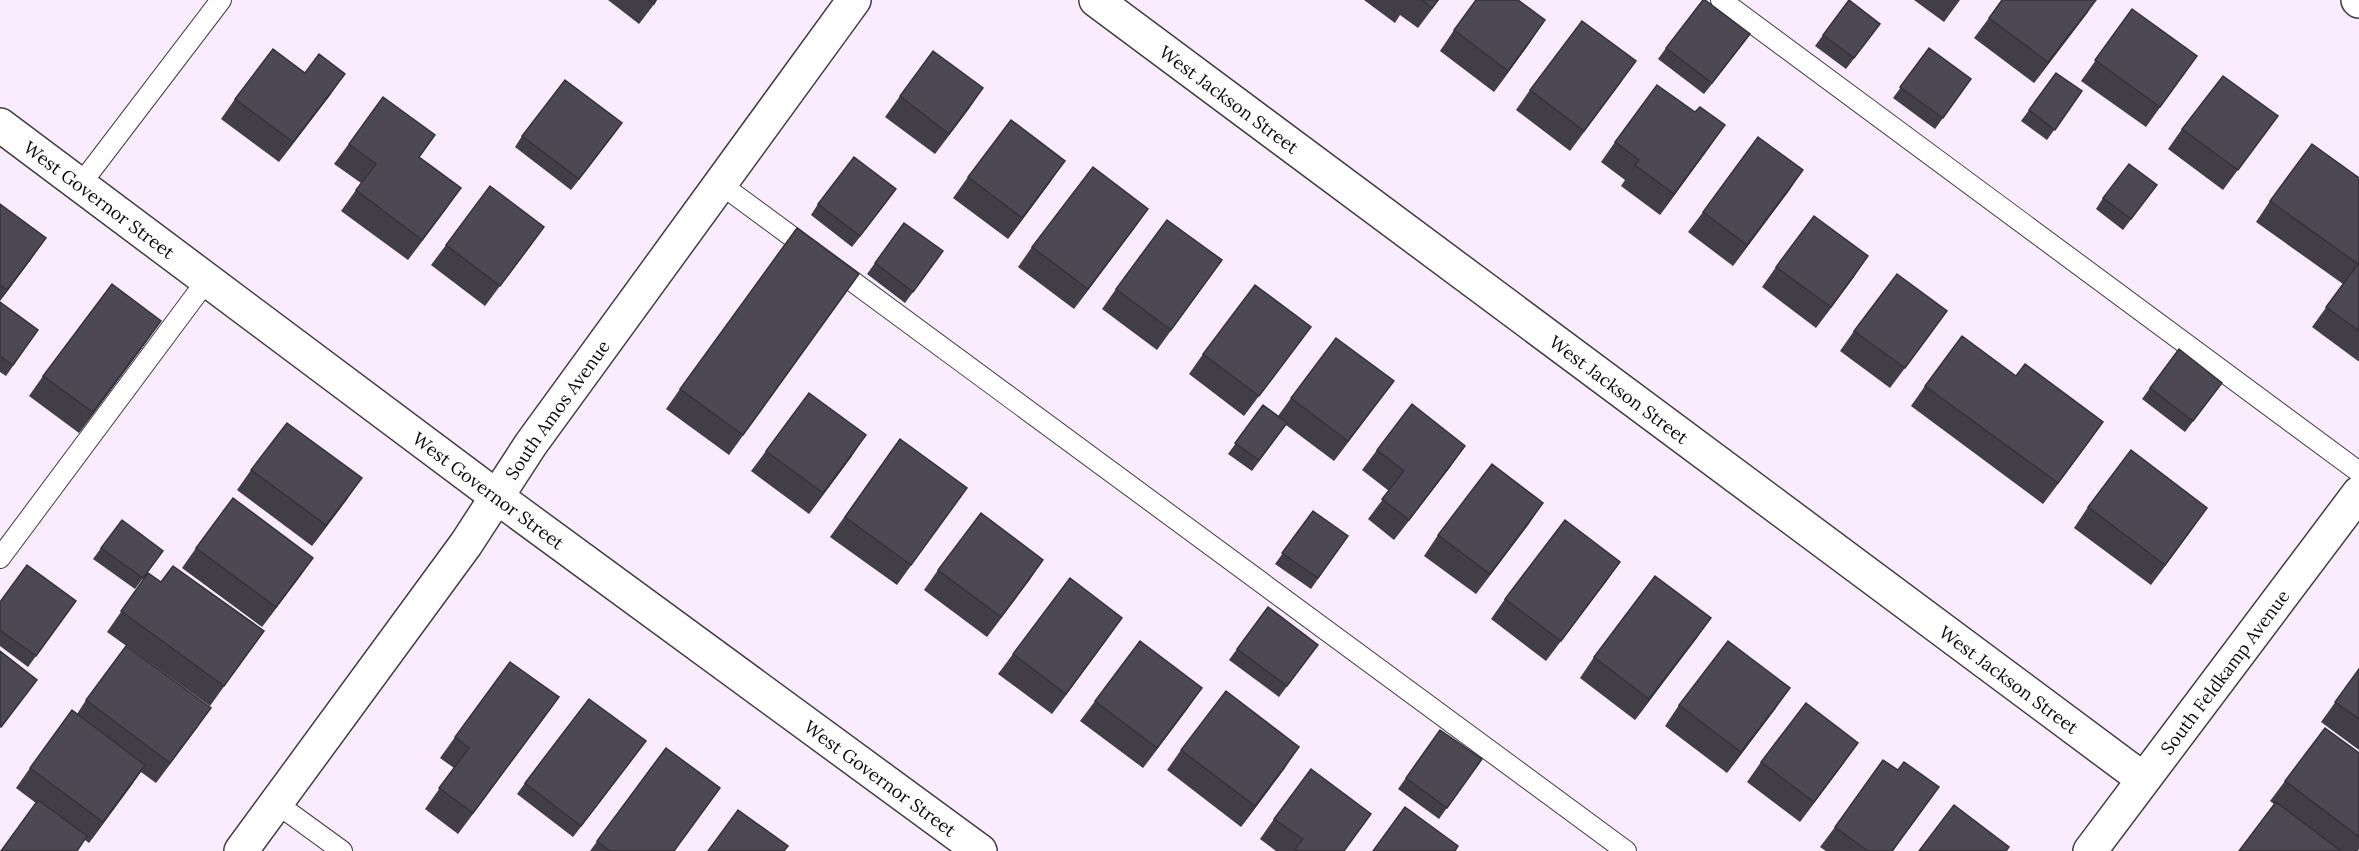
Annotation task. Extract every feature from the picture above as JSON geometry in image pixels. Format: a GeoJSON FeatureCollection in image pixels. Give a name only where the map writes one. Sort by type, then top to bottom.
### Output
{"type":"FeatureCollection","features":[{"type":"Feature","properties":{"kind":"street","name":"South Amos Avenue"},"geometry":{"type":"LineString","coordinates":[[241,851],[466,544],[531,444],[854,0]]}},
{"type":"Feature","properties":{"kind":"street","name":"West Jackson Street"},"geometry":{"type":"LineString","coordinates":[[1096,0],[2143,778]]}},
{"type":"Feature","properties":{"kind":"street","name":"West Governor Street"},"geometry":{"type":"LineString","coordinates":[[0,125],[497,497],[980,851]]}},
{"type":"Feature","properties":{"kind":"street","name":"South Feldkamp Avenue"},"geometry":{"type":"LineString","coordinates":[[2090,851],[2359,493]]}},
{"type":"Feature","properties":{"kind":"lane"},"geometry":{"type":"LineString","coordinates":[[80,185],[222,0]]}},
{"type":"Feature","properties":{"kind":"lane"},"geometry":{"type":"LineString","coordinates":[[1721,0],[2359,472]]}},
{"type":"Feature","properties":{"kind":"lane"},"geometry":{"type":"LineString","coordinates":[[719,183],[1626,851]]}},
{"type":"Feature","properties":{"kind":"lane"},"geometry":{"type":"LineString","coordinates":[[0,558],[207,280]]}},
{"type":"Feature","properties":{"kind":"lane"},"geometry":{"type":"LineString","coordinates":[[276,802],[342,851]]}},
{"type":"Feature","properties":{"kind":"building"},"geometry":{"type":"Polygon","coordinates":[[[1422,0],[1438,0],[1432,8],[1422,0]]]}},
{"type":"Feature","properties":{"kind":"building"},"geometry":{"type":"Polygon","coordinates":[[[1476,0],[1518,0],[1545,20],[1508,71],[1454,30],[1476,0]]]}},
{"type":"Feature","properties":{"kind":"building"},"geometry":{"type":"Polygon","coordinates":[[[1703,0],[1750,34],[1712,83],[1666,48],[1703,0]]]}},
{"type":"Feature","properties":{"kind":"building"},"geometry":{"type":"Polygon","coordinates":[[[1849,0],[1880,24],[1854,58],[1823,35],[1849,0]]]}},
{"type":"Feature","properties":{"kind":"building"},"geometry":{"type":"Polygon","coordinates":[[[2002,0],[2096,0],[2048,62],[1989,18],[2002,0]]]}},
{"type":"Feature","properties":{"kind":"building"},"geometry":{"type":"Polygon","coordinates":[[[2132,9],[2197,56],[2160,107],[2095,60],[2132,9]]]}},
{"type":"Feature","properties":{"kind":"building"},"geometry":{"type":"Polygon","coordinates":[[[1582,21],[1636,61],[1584,131],[1530,90],[1582,21]]]}},
{"type":"Feature","properties":{"kind":"building"},"geometry":{"type":"Polygon","coordinates":[[[1929,48],[1971,79],[1943,118],[1900,87],[1929,48]]]}},
{"type":"Feature","properties":{"kind":"building"},"geometry":{"type":"Polygon","coordinates":[[[273,49],[305,73],[319,54],[345,74],[293,142],[235,99],[273,49]]]}},
{"type":"Feature","properties":{"kind":"building"},"geometry":{"type":"Polygon","coordinates":[[[933,51],[983,88],[949,134],[900,96],[933,51]]]}},
{"type":"Feature","properties":{"kind":"building"},"geometry":{"type":"Polygon","coordinates":[[[2056,73],[2082,91],[2055,130],[2029,110],[2056,73]]]}},
{"type":"Feature","properties":{"kind":"building"},"geometry":{"type":"Polygon","coordinates":[[[2223,76],[2278,116],[2238,170],[2182,129],[2223,76]]]}},
{"type":"Feature","properties":{"kind":"building"},"geometry":{"type":"Polygon","coordinates":[[[565,80],[622,123],[579,179],[522,136],[565,80]]]}},
{"type":"Feature","properties":{"kind":"building"},"geometry":{"type":"Polygon","coordinates":[[[1657,85],[1695,112],[1700,107],[1725,125],[1674,194],[1635,165],[1639,160],[1615,142],[1657,85]]]}},
{"type":"Feature","properties":{"kind":"building"},"geometry":{"type":"Polygon","coordinates":[[[383,97],[435,135],[419,157],[461,188],[422,240],[356,190],[376,164],[349,144],[383,97]]]}},
{"type":"Feature","properties":{"kind":"building"},"geometry":{"type":"Polygon","coordinates":[[[1011,120],[1065,161],[1022,218],[968,177],[1011,120]]]}},
{"type":"Feature","properties":{"kind":"building"},"geometry":{"type":"Polygon","coordinates":[[[1758,137],[1803,170],[1747,245],[1703,212],[1758,137]]]}},
{"type":"Feature","properties":{"kind":"building"},"geometry":{"type":"Polygon","coordinates":[[[2312,144],[2359,178],[2359,331],[2326,307],[2358,264],[2270,201],[2312,144]]]}},
{"type":"Feature","properties":{"kind":"building"},"geometry":{"type":"Polygon","coordinates":[[[854,157],[896,189],[860,236],[818,204],[854,157]]]}},
{"type":"Feature","properties":{"kind":"building"},"geometry":{"type":"Polygon","coordinates":[[[2129,164],[2157,185],[2131,219],[2103,198],[2129,164]]]}},
{"type":"Feature","properties":{"kind":"building"},"geometry":{"type":"Polygon","coordinates":[[[1093,167],[1148,209],[1088,289],[1032,247],[1093,167]]]}},
{"type":"Feature","properties":{"kind":"building"},"geometry":{"type":"Polygon","coordinates":[[[490,186],[544,227],[500,286],[446,245],[490,186]]]}},
{"type":"Feature","properties":{"kind":"building"},"geometry":{"type":"Polygon","coordinates":[[[0,204],[46,238],[7,290],[0,285],[0,204]]]}},
{"type":"Feature","properties":{"kind":"building"},"geometry":{"type":"Polygon","coordinates":[[[1814,216],[1868,256],[1831,307],[1776,267],[1814,216]]]}},
{"type":"Feature","properties":{"kind":"building"},"geometry":{"type":"Polygon","coordinates":[[[1167,220],[1222,260],[1171,330],[1116,289],[1167,220]]]}},
{"type":"Feature","properties":{"kind":"building"},"geometry":{"type":"Polygon","coordinates":[[[904,223],[943,251],[913,292],[875,263],[904,223]]]}},
{"type":"Feature","properties":{"kind":"building"},"geometry":{"type":"Polygon","coordinates":[[[797,228],[859,274],[743,435],[680,389],[797,228]]]}},
{"type":"Feature","properties":{"kind":"building"},"geometry":{"type":"Polygon","coordinates":[[[1897,274],[1947,311],[1905,368],[1854,331],[1897,274]]]}},
{"type":"Feature","properties":{"kind":"building"},"geometry":{"type":"Polygon","coordinates":[[[112,284],[161,321],[93,412],[43,376],[112,284]]]}},
{"type":"Feature","properties":{"kind":"building"},"geometry":{"type":"Polygon","coordinates":[[[1255,285],[1311,327],[1259,396],[1203,354],[1255,285]]]}},
{"type":"Feature","properties":{"kind":"building"},"geometry":{"type":"Polygon","coordinates":[[[0,302],[38,330],[13,365],[0,356],[0,302]]]}},
{"type":"Feature","properties":{"kind":"building"},"geometry":{"type":"Polygon","coordinates":[[[1962,336],[2016,376],[2025,364],[2103,422],[2058,483],[1925,386],[1962,336]]]}},
{"type":"Feature","properties":{"kind":"building"},"geometry":{"type":"Polygon","coordinates":[[[1336,338],[1394,381],[1348,441],[1291,398],[1336,338]]]}},
{"type":"Feature","properties":{"kind":"building"},"geometry":{"type":"Polygon","coordinates":[[[2179,349],[2222,383],[2193,421],[2150,388],[2179,349]]]}},
{"type":"Feature","properties":{"kind":"building"},"geometry":{"type":"Polygon","coordinates":[[[809,393],[866,435],[823,493],[766,451],[809,393]]]}},
{"type":"Feature","properties":{"kind":"building"},"geometry":{"type":"Polygon","coordinates":[[[1412,404],[1465,446],[1409,520],[1382,499],[1404,471],[1377,450],[1412,404]]]}},
{"type":"Feature","properties":{"kind":"building"},"geometry":{"type":"Polygon","coordinates":[[[1263,405],[1287,423],[1259,460],[1235,443],[1263,405]]]}},
{"type":"Feature","properties":{"kind":"building"},"geometry":{"type":"Polygon","coordinates":[[[287,423],[362,478],[326,525],[251,470],[287,423]]]}},
{"type":"Feature","properties":{"kind":"building"},"geometry":{"type":"Polygon","coordinates":[[[900,439],[967,488],[911,565],[845,517],[900,439]]]}},
{"type":"Feature","properties":{"kind":"building"},"geometry":{"type":"Polygon","coordinates":[[[2131,450],[2207,508],[2165,565],[2088,507],[2131,450]]]}},
{"type":"Feature","properties":{"kind":"building"},"geometry":{"type":"Polygon","coordinates":[[[1492,464],[1543,503],[1490,574],[1438,535],[1492,464]]]}},
{"type":"Feature","properties":{"kind":"building"},"geometry":{"type":"Polygon","coordinates":[[[233,498],[313,558],[276,607],[196,548],[233,498]]]}},
{"type":"Feature","properties":{"kind":"building"},"geometry":{"type":"Polygon","coordinates":[[[1313,511],[1348,536],[1318,578],[1282,553],[1313,511]]]}},
{"type":"Feature","properties":{"kind":"building"},"geometry":{"type":"Polygon","coordinates":[[[981,513],[1043,560],[1001,617],[938,570],[981,513]]]}},
{"type":"Feature","properties":{"kind":"building"},"geometry":{"type":"Polygon","coordinates":[[[122,520],[163,551],[143,578],[101,548],[122,520]]]}},
{"type":"Feature","properties":{"kind":"building"},"geometry":{"type":"Polygon","coordinates":[[[1565,520],[1620,562],[1561,641],[1505,599],[1565,520]]]}},
{"type":"Feature","properties":{"kind":"building"},"geometry":{"type":"Polygon","coordinates":[[[27,565],[76,601],[36,656],[0,630],[0,602],[27,565]]]}},
{"type":"Feature","properties":{"kind":"building"},"geometry":{"type":"Polygon","coordinates":[[[173,566],[264,631],[224,686],[121,611],[148,573],[161,582],[173,566]]]}},
{"type":"Feature","properties":{"kind":"building"},"geometry":{"type":"Polygon","coordinates":[[[1655,576],[1711,618],[1649,699],[1594,657],[1655,576]]]}},
{"type":"Feature","properties":{"kind":"building"},"geometry":{"type":"Polygon","coordinates":[[[1070,578],[1122,618],[1066,694],[1013,654],[1070,578]]]}},
{"type":"Feature","properties":{"kind":"building"},"geometry":{"type":"Polygon","coordinates":[[[1268,607],[1318,645],[1287,686],[1237,649],[1268,607]]]}},
{"type":"Feature","properties":{"kind":"building"},"geometry":{"type":"Polygon","coordinates":[[[1140,641],[1202,688],[1157,748],[1095,701],[1140,641]]]}},
{"type":"Feature","properties":{"kind":"building"},"geometry":{"type":"Polygon","coordinates":[[[1728,641],[1790,688],[1741,752],[1679,705],[1728,641]]]}},
{"type":"Feature","properties":{"kind":"building"},"geometry":{"type":"Polygon","coordinates":[[[126,646],[211,708],[170,763],[86,700],[126,646]]]}},
{"type":"Feature","properties":{"kind":"building"},"geometry":{"type":"Polygon","coordinates":[[[0,651],[37,680],[1,727],[0,726],[0,651]]]}},
{"type":"Feature","properties":{"kind":"building"},"geometry":{"type":"Polygon","coordinates":[[[510,662],[559,697],[473,813],[439,788],[469,748],[455,737],[510,662]]]}},
{"type":"Feature","properties":{"kind":"building"},"geometry":{"type":"Polygon","coordinates":[[[2359,669],[2359,719],[2335,702],[2359,669]]]}},
{"type":"Feature","properties":{"kind":"building"},"geometry":{"type":"Polygon","coordinates":[[[1226,691],[1299,747],[1255,806],[1181,750],[1226,691]]]}},
{"type":"Feature","properties":{"kind":"building"},"geometry":{"type":"Polygon","coordinates":[[[589,699],[646,741],[581,826],[525,783],[589,699]]]}},
{"type":"Feature","properties":{"kind":"building"},"geometry":{"type":"Polygon","coordinates":[[[1806,703],[1858,743],[1814,802],[1761,762],[1806,703]]]}},
{"type":"Feature","properties":{"kind":"building"},"geometry":{"type":"Polygon","coordinates":[[[72,710],[145,765],[103,822],[30,768],[72,710]]]}},
{"type":"Feature","properties":{"kind":"building"},"geometry":{"type":"Polygon","coordinates":[[[2325,728],[2359,753],[2359,837],[2285,781],[2325,728]]]}},
{"type":"Feature","properties":{"kind":"building"},"geometry":{"type":"Polygon","coordinates":[[[1440,730],[1482,759],[1447,808],[1406,778],[1440,730]]]}},
{"type":"Feature","properties":{"kind":"building"},"geometry":{"type":"Polygon","coordinates":[[[666,748],[720,788],[674,851],[610,851],[597,841],[666,748]]]}},
{"type":"Feature","properties":{"kind":"building"},"geometry":{"type":"Polygon","coordinates":[[[1883,760],[1898,770],[1904,762],[1939,787],[1892,851],[1868,851],[1835,827],[1883,760]]]}},
{"type":"Feature","properties":{"kind":"building"},"geometry":{"type":"Polygon","coordinates":[[[1311,769],[1371,814],[1344,851],[1298,851],[1295,849],[1303,839],[1274,819],[1311,769]]]}},
{"type":"Feature","properties":{"kind":"building"},"geometry":{"type":"Polygon","coordinates":[[[38,800],[87,836],[77,851],[1,851],[38,800]]]}},
{"type":"Feature","properties":{"kind":"building"},"geometry":{"type":"Polygon","coordinates":[[[2276,802],[2341,851],[2239,851],[2276,802]]]}},
{"type":"Feature","properties":{"kind":"building"},"geometry":{"type":"Polygon","coordinates":[[[1954,805],[2009,847],[2006,851],[1919,851],[1954,805]]]}},
{"type":"Feature","properties":{"kind":"building"},"geometry":{"type":"Polygon","coordinates":[[[1405,807],[1458,846],[1455,851],[1373,851],[1405,807]]]}},
{"type":"Feature","properties":{"kind":"building"},"geometry":{"type":"Polygon","coordinates":[[[738,810],[788,846],[784,851],[708,851],[738,810]]]}}]}
